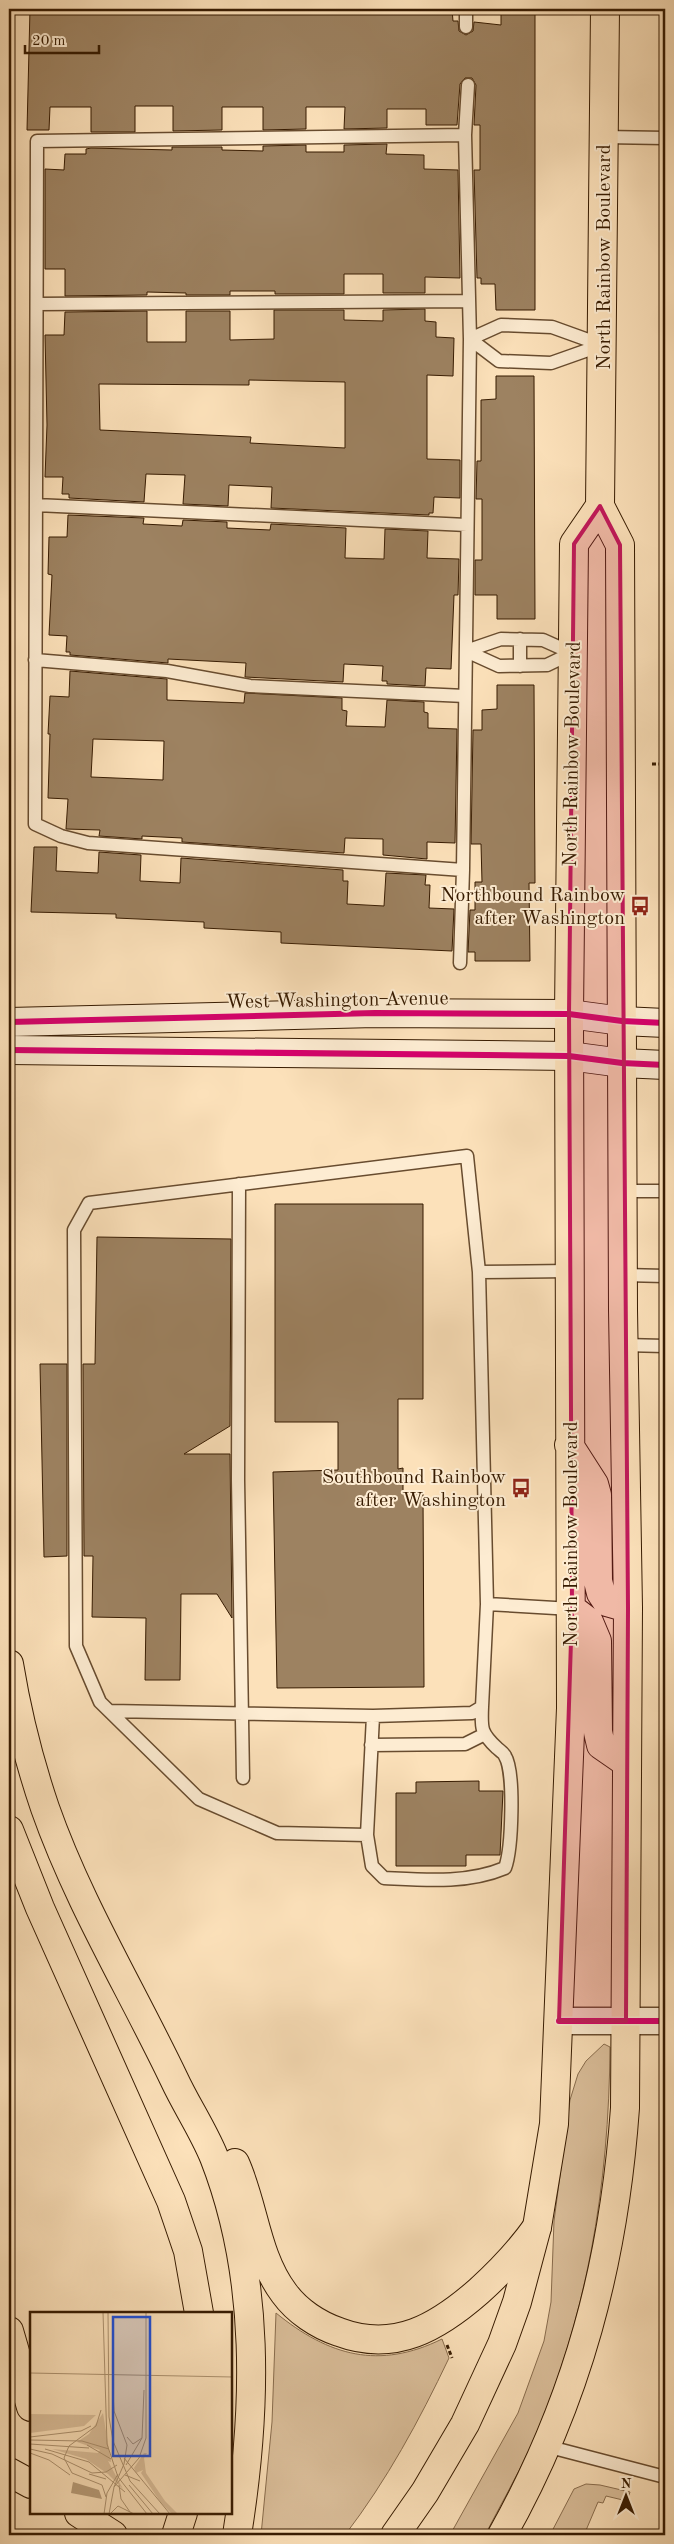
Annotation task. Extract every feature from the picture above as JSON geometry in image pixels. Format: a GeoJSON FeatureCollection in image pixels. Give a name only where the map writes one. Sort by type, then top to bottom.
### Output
{"type":"FeatureCollection","features":[{"type":"Feature","properties":{"kind":"main road","name":"North Rainbow Boulevard"},"geometry":{"type":"LineString","coordinates":[[502,2535],[546,2446],[571,2386],[588,2334],[610,2232],[621,2159],[626,2022],[628,1608],[624,1345],[620,545],[600,506],[605,9]]}},
{"type":"Feature","properties":{"kind":"main road","name":"North Rainbow Boulevard"},"geometry":{"type":"LineString","coordinates":[[395,2535],[445,2458],[493,2366],[512,2316],[537,2227],[554,2124],[571,1708],[569,1014],[574,544],[600,506]]}},
{"type":"Feature","properties":{"kind":"main road","name":"West Washington Avenue"},"geometry":{"type":"LineString","coordinates":[[9,1022],[375,1013],[569,1014],[622,1021],[665,1023]]}},
{"type":"Feature","properties":{"kind":"main road"},"geometry":{"type":"LineString","coordinates":[[22,1050],[569,1056],[622,1063],[665,1065]]}},
{"type":"Feature","properties":{"kind":"main road"},"geometry":{"type":"LineString","coordinates":[[569,1445],[594,1484],[597,1495],[598,1581],[601,1593],[607,1602],[628,1608]]}},
{"type":"Feature","properties":{"kind":"main road"},"geometry":{"type":"LineString","coordinates":[[572,1609],[589,1622],[597,1641],[598,1732],[601,1745],[627,1763]]}},
{"type":"Feature","properties":{"kind":"main road"},"geometry":{"type":"LineString","coordinates":[[9,1664],[23,1733],[45,1809],[81,1894],[213,2155],[228,2198],[243,2264],[249,2309],[251,2378],[246,2468],[236,2535]]}},
{"type":"Feature","properties":{"kind":"main road"},"geometry":{"type":"LineString","coordinates":[[9,1830],[40,1908],[171,2201],[188,2251],[199,2312]]}},
{"type":"Feature","properties":{"kind":"main road"},"geometry":{"type":"LineString","coordinates":[[163,2056],[232,2156],[244,2185],[265,2258],[279,2286],[299,2309],[329,2328],[343,2334],[374,2339],[402,2337],[428,2329],[449,2316],[499,2273],[537,2227]]}},
{"type":"Feature","properties":{"kind":"main road"},"geometry":{"type":"LineString","coordinates":[[9,2331],[30,2404]]}},
{"type":"Feature","properties":{"kind":"main road"},"geometry":{"type":"LineString","coordinates":[[9,2472],[30,2483]]}},
{"type":"Feature","properties":{"kind":"main road"},"geometry":{"type":"LineString","coordinates":[[67,2514],[76,2535]]}},
{"type":"Feature","properties":{"kind":"main road"},"geometry":{"type":"LineString","coordinates":[[81,2514],[113,2535]]}},
{"type":"Feature","properties":{"kind":"main road"},"geometry":{"type":"LineString","coordinates":[[176,2535],[183,2514]]}},
{"type":"Feature","properties":{"kind":"street"},"geometry":{"type":"LineString","coordinates":[[559,2022],[665,2022]]}},
{"type":"Feature","properties":{"kind":"lane"},"geometry":{"type":"LineString","coordinates":[[466,9],[466,27]]}},
{"type":"Feature","properties":{"kind":"lane"},"geometry":{"type":"LineString","coordinates":[[460,963],[463,870],[470,339],[465,135],[468,86]]}},
{"type":"Feature","properties":{"kind":"lane"},"geometry":{"type":"LineString","coordinates":[[463,870],[88,842],[67,838],[35,824],[35,660],[37,141],[465,135]]}},
{"type":"Feature","properties":{"kind":"lane"},"geometry":{"type":"LineString","coordinates":[[604,137],[665,138]]}},
{"type":"Feature","properties":{"kind":"lane"},"geometry":{"type":"LineString","coordinates":[[37,304],[469,300]]}},
{"type":"Feature","properties":{"kind":"lane"},"geometry":{"type":"LineString","coordinates":[[470,339],[501,325],[552,327],[602,345]]}},
{"type":"Feature","properties":{"kind":"lane"},"geometry":{"type":"LineString","coordinates":[[470,339],[499,361],[551,364],[602,345]]}},
{"type":"Feature","properties":{"kind":"lane"},"geometry":{"type":"LineString","coordinates":[[36,505],[467,525]]}},
{"type":"Feature","properties":{"kind":"lane"},"geometry":{"type":"LineString","coordinates":[[466,651],[501,638],[543,640],[572,652]]}},
{"type":"Feature","properties":{"kind":"lane"},"geometry":{"type":"LineString","coordinates":[[520,639],[520,666]]}},
{"type":"Feature","properties":{"kind":"lane"},"geometry":{"type":"LineString","coordinates":[[466,651],[499,666],[547,665],[572,652]]}},
{"type":"Feature","properties":{"kind":"lane"},"geometry":{"type":"LineString","coordinates":[[35,660],[167,671],[250,686],[465,696]]}},
{"type":"Feature","properties":{"kind":"lane"},"geometry":{"type":"LineString","coordinates":[[367,1835],[277,1833],[199,1799],[100,1702],[76,1646],[74,1230],[89,1203],[467,1156],[479,1272],[487,1604],[481,1724],[483,1735],[506,1757],[509,1772],[511,1790],[510,1855],[505,1868],[488,1875],[470,1878],[384,1878],[372,1866],[367,1835],[373,1716]]}},
{"type":"Feature","properties":{"kind":"lane"},"geometry":{"type":"LineString","coordinates":[[239,1184],[238,1480],[243,1778]]}},
{"type":"Feature","properties":{"kind":"lane"},"geometry":{"type":"LineString","coordinates":[[624,1191],[665,1190]]}},
{"type":"Feature","properties":{"kind":"lane"},"geometry":{"type":"LineString","coordinates":[[479,1272],[569,1271]]}},
{"type":"Feature","properties":{"kind":"lane"},"geometry":{"type":"LineString","coordinates":[[624,1275],[665,1276]]}},
{"type":"Feature","properties":{"kind":"lane"},"geometry":{"type":"LineString","coordinates":[[624,1345],[665,1346]]}},
{"type":"Feature","properties":{"kind":"lane"},"geometry":{"type":"LineString","coordinates":[[487,1604],[572,1609]]}},
{"type":"Feature","properties":{"kind":"lane"},"geometry":{"type":"LineString","coordinates":[[110,1711],[373,1716],[472,1714],[482,1707]]}},
{"type":"Feature","properties":{"kind":"lane"},"geometry":{"type":"LineString","coordinates":[[371,1745],[465,1744],[483,1735]]}},
{"type":"Feature","properties":{"kind":"lane"},"geometry":{"type":"LineString","coordinates":[[546,2446],[665,2477]]}},
{"type":"Feature","properties":{"kind":"path"},"geometry":{"type":"LineString","coordinates":[[652,764],[665,764]]}},
{"type":"Feature","properties":{"kind":"path"},"geometry":{"type":"LineString","coordinates":[[446,2340],[452,2358]]}},
{"type":"Feature","properties":{"kind":"highlighted area"},"geometry":{"type":"Polygon","coordinates":[[[600,506],[620,545],[628,1608],[626,2021],[559,2021],[572,1609],[569,1014],[574,544],[600,506]]]}},
{"type":"Feature","properties":{"kind":"shaded area"},"geometry":{"type":"Polygon","coordinates":[[[604,2044],[610,2047],[609,2099],[599,2201],[591,2252],[580,2302],[566,2351],[550,2400],[530,2448],[485,2535],[450,2535],[518,2413],[544,2341],[551,2302],[554,2221],[570,2100],[578,2074],[586,2061],[604,2044]]]}},
{"type":"Feature","properties":{"kind":"shaded area"},"geometry":{"type":"Polygon","coordinates":[[[276,2313],[315,2340],[355,2354],[376,2356],[397,2354],[419,2349],[442,2339],[449,2358],[402,2450],[375,2493],[345,2535],[261,2535],[272,2422],[276,2313]]]}},
{"type":"Feature","properties":{"kind":"shaded area"},"geometry":{"type":"Polygon","coordinates":[[[586,2484],[600,2485],[630,2492],[627,2501],[606,2496],[603,2503],[598,2502],[584,2535],[550,2535],[574,2489],[586,2484]]]}},
{"type":"Feature","properties":{"kind":"building"},"geometry":{"type":"Polygon","coordinates":[[[30,9],[452,9],[453,21],[458,21],[459,31],[466,35],[473,31],[474,22],[501,25],[501,9],[535,9],[535,310],[496,310],[495,284],[481,284],[481,278],[477,278],[474,170],[480,170],[480,125],[474,125],[476,85],[472,78],[465,78],[460,84],[457,125],[426,125],[426,109],[387,109],[387,128],[344,129],[345,107],[306,107],[306,129],[263,130],[263,107],[222,107],[222,130],[173,131],[173,106],[135,106],[135,132],[91,132],[91,107],[50,107],[49,130],[27,130],[30,9]]]}},
{"type":"Feature","properties":{"kind":"building"},"geometry":{"type":"Polygon","coordinates":[[[387,144],[386,154],[424,155],[424,169],[458,170],[460,278],[425,277],[425,293],[383,293],[383,274],[344,274],[344,294],[275,294],[275,291],[230,291],[230,295],[186,295],[186,293],[147,292],[147,295],[65,296],[65,269],[45,269],[45,169],[64,170],[65,154],[86,154],[86,149],[91,148],[172,150],[172,147],[222,147],[222,150],[263,151],[263,146],[306,145],[306,152],[344,152],[344,145],[387,144]]]}},
{"type":"Feature","properties":{"kind":"building"},"geometry":{"type":"Polygon","coordinates":[[[425,309],[425,321],[436,322],[436,337],[454,338],[453,376],[427,375],[427,459],[460,460],[460,498],[434,497],[433,513],[429,513],[429,515],[271,508],[272,487],[229,485],[228,506],[183,504],[185,475],[146,474],[144,502],[69,498],[69,494],[62,494],[63,477],[45,477],[47,425],[45,335],[64,335],[65,312],[147,311],[147,342],[186,342],[186,311],[230,311],[230,340],[274,339],[274,310],[344,310],[344,320],[383,321],[383,310],[425,309]],[[249,380],[249,385],[99,384],[100,430],[251,437],[250,443],[345,448],[345,382],[249,380]]]}},
{"type":"Feature","properties":{"kind":"building"},"geometry":{"type":"Polygon","coordinates":[[[496,376],[534,376],[535,619],[497,619],[497,595],[475,595],[475,560],[482,560],[482,499],[476,499],[477,461],[481,461],[481,400],[496,399],[496,376]]]}},
{"type":"Feature","properties":{"kind":"building"},"geometry":{"type":"Polygon","coordinates":[[[68,515],[144,518],[143,524],[182,526],[183,520],[227,522],[227,528],[270,530],[271,524],[346,528],[345,558],[384,559],[385,529],[428,531],[427,558],[459,559],[458,595],[454,595],[451,669],[426,668],[425,686],[387,684],[387,681],[382,681],[383,666],[344,664],[343,682],[245,677],[246,663],[168,659],[168,663],[70,655],[70,652],[66,652],[67,636],[49,635],[52,575],[48,574],[49,537],[67,537],[68,515]]]}},
{"type":"Feature","properties":{"kind":"building"},"geometry":{"type":"Polygon","coordinates":[[[70,671],[167,679],[167,700],[244,703],[245,693],[342,698],[342,710],[347,711],[346,726],[385,727],[387,700],[424,702],[424,712],[428,713],[428,728],[457,729],[455,843],[427,842],[427,859],[383,855],[383,839],[345,838],[344,853],[182,842],[182,838],[142,836],[142,839],[99,836],[100,830],[66,829],[68,799],[48,798],[50,734],[48,734],[50,696],[69,697],[70,671]],[[93,739],[91,777],[163,780],[164,741],[93,739]]]}},
{"type":"Feature","properties":{"kind":"building"},"geometry":{"type":"Polygon","coordinates":[[[497,685],[534,685],[535,883],[529,883],[530,961],[475,961],[475,952],[468,952],[470,910],[475,910],[475,882],[482,882],[481,844],[471,844],[473,730],[482,730],[482,710],[497,709],[497,685]]]}},
{"type":"Feature","properties":{"kind":"building"},"geometry":{"type":"Polygon","coordinates":[[[34,847],[57,847],[56,871],[98,873],[99,852],[141,855],[140,881],[180,883],[181,858],[343,870],[343,881],[348,881],[347,904],[384,906],[386,873],[426,875],[425,885],[430,885],[429,908],[454,909],[452,951],[281,943],[281,932],[204,928],[204,922],[116,918],[116,914],[31,912],[34,847]]]}},
{"type":"Feature","properties":{"kind":"building"},"geometry":{"type":"Polygon","coordinates":[[[275,1204],[423,1204],[423,1399],[398,1399],[398,1469],[403,1468],[403,1492],[423,1492],[424,1687],[277,1688],[273,1472],[338,1470],[338,1422],[275,1422],[275,1204]]]}},
{"type":"Feature","properties":{"kind":"building"},"geometry":{"type":"Polygon","coordinates":[[[97,1237],[231,1239],[230,1426],[184,1454],[230,1454],[232,1618],[217,1594],[181,1594],[180,1680],[145,1680],[146,1618],[92,1617],[93,1556],[84,1556],[83,1364],[95,1364],[97,1237]]]}},
{"type":"Feature","properties":{"kind":"building"},"geometry":{"type":"Polygon","coordinates":[[[40,1364],[67,1364],[67,1556],[44,1557],[40,1364]]]}},
{"type":"Feature","properties":{"kind":"building"},"geometry":{"type":"Polygon","coordinates":[[[479,1781],[479,1791],[503,1791],[500,1855],[466,1855],[466,1866],[396,1866],[396,1793],[416,1793],[416,1782],[479,1781]]]}},
{"type":"Feature","properties":{"kind":"cycle path"},"geometry":{"type":"LineString","coordinates":[[9,1022],[375,1013],[569,1014],[622,1021],[665,1023]]}},
{"type":"Feature","properties":{"kind":"cycle path"},"geometry":{"type":"LineString","coordinates":[[9,1050],[569,1056],[622,1063],[665,1065]]}},
{"type":"Feature","properties":{"kind":"cycle path"},"geometry":{"type":"LineString","coordinates":[[559,2021],[665,2021]]}},
{"type":"Feature","properties":{"kind":"place","name":"Northbound Rainbow after Washington"},"geometry":{"type":"Point","coordinates":[640,906]}},
{"type":"Feature","properties":{"kind":"place","name":"Southbound Rainbow after Washington"},"geometry":{"type":"Point","coordinates":[521,1488]}}]}
